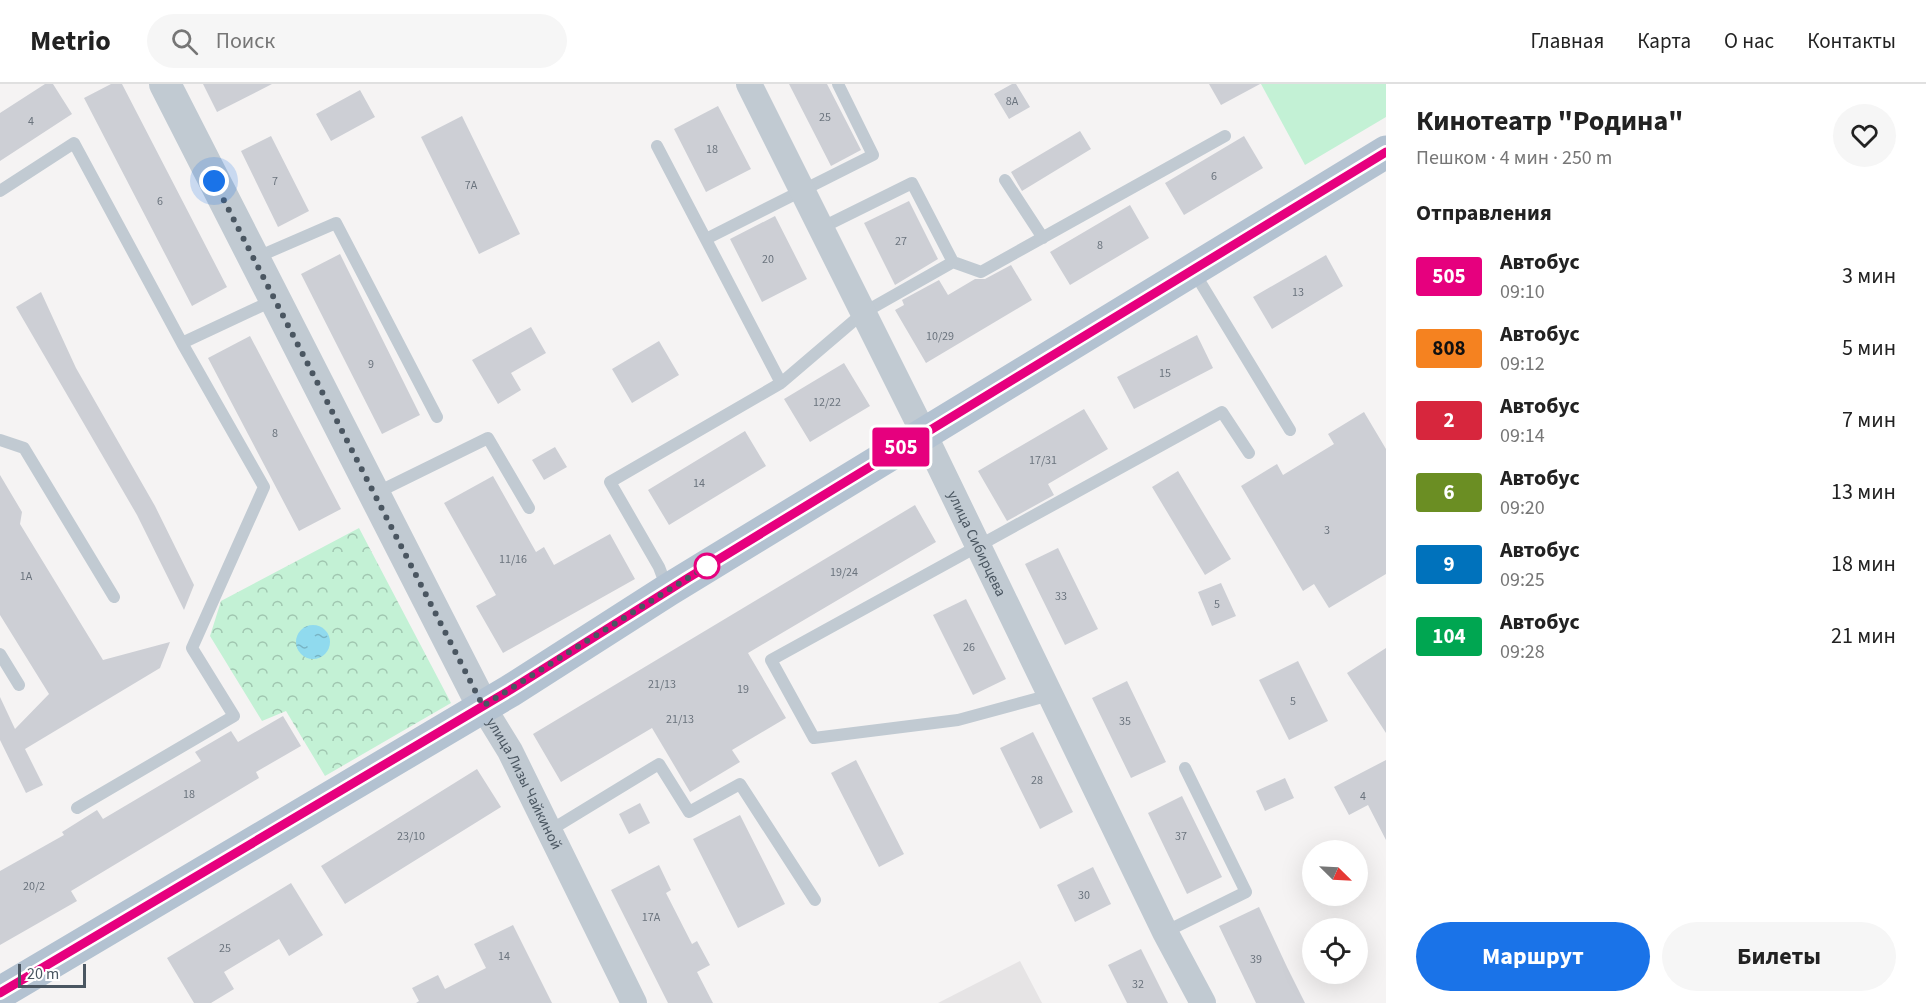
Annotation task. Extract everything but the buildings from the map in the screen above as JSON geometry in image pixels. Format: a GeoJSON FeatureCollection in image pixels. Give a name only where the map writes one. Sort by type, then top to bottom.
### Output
{"type":"FeatureCollection","features":[{"type":"Feature","properties":{"kind":"main road"},"geometry":{"type":"LineString","coordinates":[[0,993],[483,706],[668,590],[1386,152]]}},
{"type":"Feature","properties":{"kind":"street","name":"улица Лизы Чайкиной"},"geometry":{"type":"LineString","coordinates":[[165,84],[483,706],[510,751],[634,1003]]}},
{"type":"Feature","properties":{"kind":"street","name":"улица Сибирцева"},"geometry":{"type":"LineString","coordinates":[[755,86],[802,191],[924,434],[1165,932],[1203,1003]]}},
{"type":"Feature","properties":{"kind":"lane"},"geometry":{"type":"LineString","coordinates":[[706,239],[873,154],[838,84]]}},
{"type":"Feature","properties":{"kind":"lane"},"geometry":{"type":"LineString","coordinates":[[821,228],[912,183],[953,262],[981,272],[1225,136]]}},
{"type":"Feature","properties":{"kind":"lane"},"geometry":{"type":"LineString","coordinates":[[0,191],[74,143],[182,343],[264,487],[192,648],[234,716],[77,808]]}},
{"type":"Feature","properties":{"kind":"lane"},"geometry":{"type":"LineString","coordinates":[[657,146],[781,383]]}},
{"type":"Feature","properties":{"kind":"lane"},"geometry":{"type":"LineString","coordinates":[[1005,180],[1043,238]]}},
{"type":"Feature","properties":{"kind":"lane"},"geometry":{"type":"LineString","coordinates":[[254,258],[336,223],[437,417]]}},
{"type":"Feature","properties":{"kind":"lane"},"geometry":{"type":"LineString","coordinates":[[668,590],[659,567],[610,482],[781,383],[863,313],[953,262]]}},
{"type":"Feature","properties":{"kind":"lane"},"geometry":{"type":"LineString","coordinates":[[1192,270],[1290,430]]}},
{"type":"Feature","properties":{"kind":"lane"},"geometry":{"type":"LineString","coordinates":[[182,343],[275,300]]}},
{"type":"Feature","properties":{"kind":"lane"},"geometry":{"type":"LineString","coordinates":[[1050,695],[958,720],[814,738],[771,660],[1222,412],[1249,453]]}},
{"type":"Feature","properties":{"kind":"lane"},"geometry":{"type":"LineString","coordinates":[[376,493],[488,438],[529,508]]}},
{"type":"Feature","properties":{"kind":"lane"},"geometry":{"type":"LineString","coordinates":[[0,440],[24,448],[114,597]]}},
{"type":"Feature","properties":{"kind":"lane"},"geometry":{"type":"LineString","coordinates":[[0,654],[19,685]]}},
{"type":"Feature","properties":{"kind":"lane"},"geometry":{"type":"LineString","coordinates":[[549,831],[659,764],[689,812],[740,784],[815,900]]}},
{"type":"Feature","properties":{"kind":"lane"},"geometry":{"type":"LineString","coordinates":[[1165,932],[1246,892],[1185,768]]}},
{"type":"Feature","properties":{"kind":"shaded area"},"geometry":{"type":"Polygon","coordinates":[[[1020,961],[1042,1003],[938,1003],[1020,961]]]}},
{"type":"Feature","properties":{"kind":"green space"},"geometry":{"type":"Polygon","coordinates":[[[1261,84],[1386,84],[1386,117],[1305,165],[1261,84]]]}},
{"type":"Feature","properties":{"kind":"green space"},"geometry":{"type":"Polygon","coordinates":[[[359,528],[451,703],[325,776],[286,711],[262,721],[210,636],[221,601],[359,528]]]}},
{"type":"Feature","properties":{"kind":"water"},"geometry":{"type":"Polygon","coordinates":[[[313,625],[325,630],[330,642],[325,654],[313,659],[301,654],[296,642],[301,630],[313,625]]]}},
{"type":"Feature","properties":{"kind":"bus line","name":"505"},"geometry":{"type":"LineString","coordinates":[[0,993],[510,690],[688,578],[1386,152]]}},
{"type":"Feature","properties":{"kind":"route"},"geometry":{"type":"LineString","coordinates":[[214,181],[376,493],[483,706],[707,566]]}}]}
